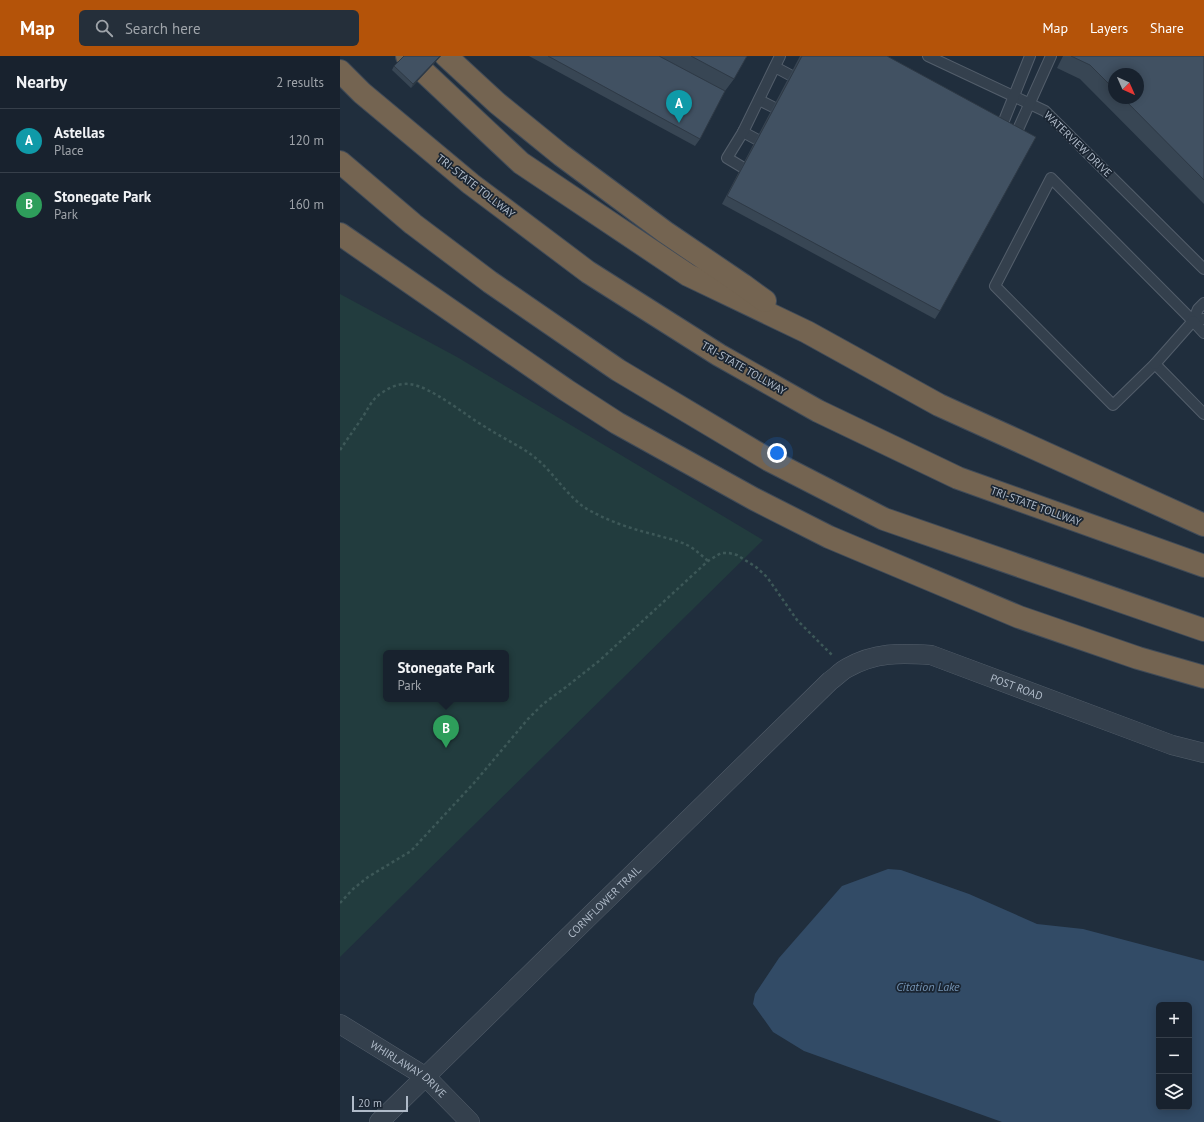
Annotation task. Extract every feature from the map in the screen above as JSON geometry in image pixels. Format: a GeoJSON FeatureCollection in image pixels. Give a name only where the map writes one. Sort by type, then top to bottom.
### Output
{"type":"FeatureCollection","features":[{"type":"Feature","properties":{"kind":"highway"},"geometry":{"type":"LineString","coordinates":[[407,56],[521,163],[688,275],[807,332],[939,405],[1204,525]]}},
{"type":"Feature","properties":{"kind":"highway"},"geometry":{"type":"LineString","coordinates":[[446,56],[497,103],[561,155],[665,232],[743,285],[807,332]]}},
{"type":"Feature","properties":{"kind":"highway","name":"TRI-STATE TOLLWAY"},"geometry":{"type":"LineString","coordinates":[[340,71],[362,93],[471,184],[582,267],[726,359],[818,411],[958,478],[1204,566]]}},
{"type":"Feature","properties":{"kind":"highway"},"geometry":{"type":"LineString","coordinates":[[340,162],[413,224],[496,286],[618,370],[768,460],[884,519],[1204,630]]}},
{"type":"Feature","properties":{"kind":"highway"},"geometry":{"type":"LineString","coordinates":[[340,234],[610,419],[761,503],[829,537],[1019,617],[1138,658],[1204,677]]}},
{"type":"Feature","properties":{"kind":"street","name":"POST ROAD"},"geometry":{"type":"LineString","coordinates":[[830,682],[846,668],[878,655],[902,653],[931,655],[1172,744],[1204,753]]}},
{"type":"Feature","properties":{"kind":"street","name":"CORNFLOWER TRAIL"},"geometry":{"type":"LineString","coordinates":[[379,1122],[830,682]]}},
{"type":"Feature","properties":{"kind":"street","name":"WHIRLAWAY DRIVE"},"geometry":{"type":"LineString","coordinates":[[340,1024],[426,1077],[470,1122]]}},
{"type":"Feature","properties":{"kind":"lane"},"geometry":{"type":"LineString","coordinates":[[742,167],[727,158],[743,132],[780,56]]}},
{"type":"Feature","properties":{"kind":"lane","name":"WATERVIEW DRIVE"},"geometry":{"type":"LineString","coordinates":[[928,56],[1045,110],[1204,268]]}},
{"type":"Feature","properties":{"kind":"lane"},"geometry":{"type":"LineString","coordinates":[[1000,128],[1030,56]]}},
{"type":"Feature","properties":{"kind":"lane"},"geometry":{"type":"LineString","coordinates":[[1015,136],[1051,56]]}},
{"type":"Feature","properties":{"kind":"lane"},"geometry":{"type":"LineString","coordinates":[[775,67],[790,75]]}},
{"type":"Feature","properties":{"kind":"lane"},"geometry":{"type":"LineString","coordinates":[[759,100],[773,107]]}},
{"type":"Feature","properties":{"kind":"lane"},"geometry":{"type":"LineString","coordinates":[[743,132],[756,139]]}},
{"type":"Feature","properties":{"kind":"lane"},"geometry":{"type":"LineString","coordinates":[[1204,303],[1198,309],[1193,321],[1155,364],[1113,405],[995,286],[1051,178],[1193,321],[1204,333]]}},
{"type":"Feature","properties":{"kind":"lane"},"geometry":{"type":"LineString","coordinates":[[1193,321],[1204,319]]}},
{"type":"Feature","properties":{"kind":"lane"},"geometry":{"type":"LineString","coordinates":[[1155,364],[1204,414]]}},
{"type":"Feature","properties":{"kind":"path"},"geometry":{"type":"LineString","coordinates":[[340,450],[365,414],[372,401],[383,392],[396,385],[408,384],[420,387],[433,393],[486,428],[521,447],[550,471],[586,508],[612,522],[686,544],[708,561]]}},
{"type":"Feature","properties":{"kind":"path"},"geometry":{"type":"LineString","coordinates":[[340,903],[368,877],[411,851],[474,783],[528,718],[543,704],[599,661],[708,561],[720,553],[729,552],[737,555],[756,567],[767,577],[797,620],[846,668]]}},
{"type":"Feature","properties":{"kind":"green space"},"geometry":{"type":"Polygon","coordinates":[[[340,294],[457,357],[763,540],[340,957],[340,294]]]}},
{"type":"Feature","properties":{"kind":"water","name":"Citation Lake"},"geometry":{"type":"Polygon","coordinates":[[[888,869],[901,870],[969,894],[1037,924],[1083,929],[1204,961],[1204,1122],[1002,1122],[804,1051],[773,1032],[753,1004],[755,994],[779,958],[842,886],[888,869]]]}},
{"type":"Feature","properties":{"kind":"building"},"geometry":{"type":"Polygon","coordinates":[[[404,56],[440,56],[413,84],[394,66],[404,56]]]}},
{"type":"Feature","properties":{"kind":"building"},"geometry":{"type":"Polygon","coordinates":[[[548,56],[659,56],[725,91],[700,139],[548,56]]]}},
{"type":"Feature","properties":{"kind":"building"},"geometry":{"type":"Polygon","coordinates":[[[691,56],[747,56],[734,79],[691,56]]]}},
{"type":"Feature","properties":{"kind":"building"},"geometry":{"type":"Polygon","coordinates":[[[802,56],[887,56],[1036,137],[940,311],[727,196],[802,56]]]}},
{"type":"Feature","properties":{"kind":"building"},"geometry":{"type":"Polygon","coordinates":[[[1071,56],[1204,56],[1204,180],[1129,104],[1144,104],[1144,68],[1108,68],[1108,83],[1090,65],[1071,56]]]}},
{"type":"Feature","properties":{"kind":"place","name":"Astellas"},"geometry":{"type":"Point","coordinates":[679,123]}},
{"type":"Feature","properties":{"kind":"place","name":"Stonegate Park"},"geometry":{"type":"Point","coordinates":[446,748]}}]}
